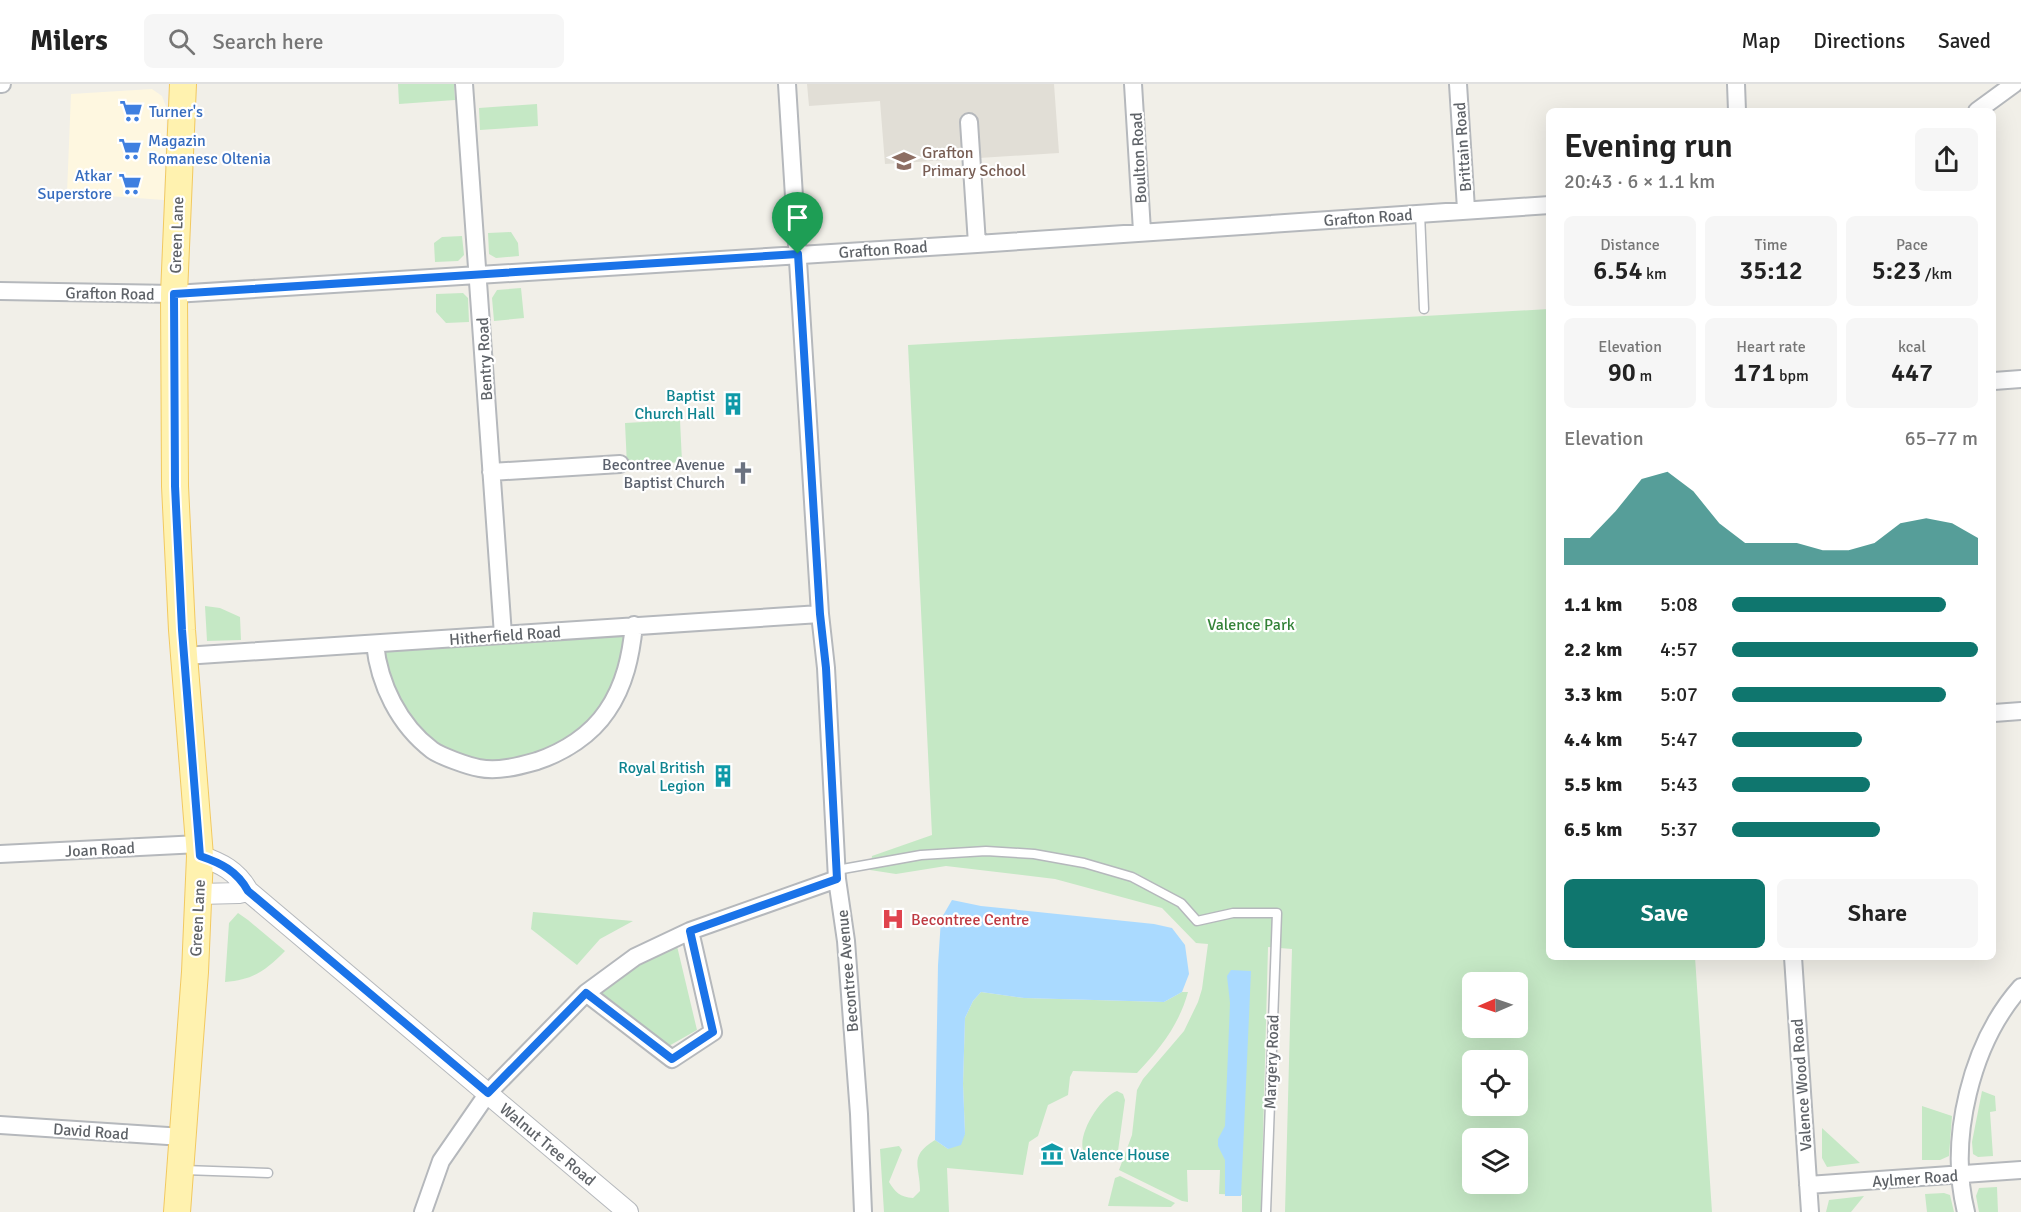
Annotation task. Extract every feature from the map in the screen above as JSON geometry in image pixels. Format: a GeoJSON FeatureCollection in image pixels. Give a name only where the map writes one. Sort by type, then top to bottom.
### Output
{"type":"FeatureCollection","features":[{"type":"Feature","properties":{"kind":"main road","name":"Green Lane"},"geometry":{"type":"LineString","coordinates":[[177,1212],[200,850],[184,656],[175,486],[174,294],[183,84]]}},
{"type":"Feature","properties":{"kind":"street","name":"Bentry Road"},"geometry":{"type":"LineString","coordinates":[[464,84],[503,635]]}},
{"type":"Feature","properties":{"kind":"street","name":"Becontree Avenue"},"geometry":{"type":"LineString","coordinates":[[787,84],[820,614],[826,668],[837,874],[846,941],[859,1114],[863,1212]]}},
{"type":"Feature","properties":{"kind":"street","name":"Boulton Road"},"geometry":{"type":"LineString","coordinates":[[1133,84],[1142,231]]}},
{"type":"Feature","properties":{"kind":"street","name":"Brittain Road"},"geometry":{"type":"LineString","coordinates":[[1458,84],[1466,209]]}},
{"type":"Feature","properties":{"kind":"street"},"geometry":{"type":"LineString","coordinates":[[1736,84],[1737,108]]}},
{"type":"Feature","properties":{"kind":"street"},"geometry":{"type":"LineString","coordinates":[[1981,108],[2014,84]]}},
{"type":"Feature","properties":{"kind":"street"},"geometry":{"type":"LineString","coordinates":[[969,122],[977,244]]}},
{"type":"Feature","properties":{"kind":"street","name":"Grafton Road"},"geometry":{"type":"LineString","coordinates":[[0,291],[174,294],[977,244],[1546,204]]}},
{"type":"Feature","properties":{"kind":"street"},"geometry":{"type":"LineString","coordinates":[[1996,381],[2021,379]]}},
{"type":"Feature","properties":{"kind":"street"},"geometry":{"type":"LineString","coordinates":[[491,472],[620,464]]}},
{"type":"Feature","properties":{"kind":"street","name":"Hitherfield Road"},"geometry":{"type":"LineString","coordinates":[[184,656],[820,614]]}},
{"type":"Feature","properties":{"kind":"street"},"geometry":{"type":"LineString","coordinates":[[375,644],[377,665],[390,699],[408,725],[433,751],[480,769],[515,768],[554,755],[589,732],[607,712],[631,657],[634,625]]}},
{"type":"Feature","properties":{"kind":"street"},"geometry":{"type":"LineString","coordinates":[[1996,713],[2021,711]]}},
{"type":"Feature","properties":{"kind":"street","name":"Joan Road"},"geometry":{"type":"LineString","coordinates":[[0,854],[200,850]]}},
{"type":"Feature","properties":{"kind":"street","name":"Walnut Tree Road"},"geometry":{"type":"LineString","coordinates":[[200,850],[243,880],[248,891],[628,1212]]}},
{"type":"Feature","properties":{"kind":"street"},"geometry":{"type":"LineString","coordinates":[[423,1212],[441,1161],[488,1093],[586,993],[636,957],[690,931],[837,874]]}},
{"type":"Feature","properties":{"kind":"street"},"geometry":{"type":"LineString","coordinates":[[199,894],[248,891]]}},
{"type":"Feature","properties":{"kind":"street"},"geometry":{"type":"LineString","coordinates":[[586,993],[672,1059],[713,1032],[690,931]]}},
{"type":"Feature","properties":{"kind":"street","name":"Valence Wood Road"},"geometry":{"type":"LineString","coordinates":[[1793,960],[1810,1212]]}},
{"type":"Feature","properties":{"kind":"street"},"geometry":{"type":"LineString","coordinates":[[1966,1212],[1961,1174],[1964,1110],[1983,1047],[1998,1018],[2021,987]]}},
{"type":"Feature","properties":{"kind":"street","name":"David Road"},"geometry":{"type":"LineString","coordinates":[[0,1125],[183,1137]]}},
{"type":"Feature","properties":{"kind":"street","name":"Aylmer Road"},"geometry":{"type":"LineString","coordinates":[[1808,1185],[2021,1170]]}},
{"type":"Feature","properties":{"kind":"lane"},"geometry":{"type":"LineString","coordinates":[[1420,213],[1424,309]]}},
{"type":"Feature","properties":{"kind":"lane","name":"Margery Road"},"geometry":{"type":"LineString","coordinates":[[837,874],[921,855],[986,851],[1034,854],[1084,863],[1132,877],[1181,903],[1197,921],[1233,914],[1277,913],[1266,1212]]}},
{"type":"Feature","properties":{"kind":"lane"},"geometry":{"type":"LineString","coordinates":[[180,1170],[268,1173]]}},
{"type":"Feature","properties":{"kind":"shaded area","name":"Grafton Primary School"},"geometry":{"type":"Polygon","coordinates":[[[807,84],[1054,84],[1059,153],[885,164],[880,101],[809,106],[807,84]]]}},
{"type":"Feature","properties":{"kind":"shaded area"},"geometry":{"type":"Polygon","coordinates":[[[152,89],[162,96],[167,109],[164,200],[67,193],[71,94],[152,89]]]}},
{"type":"Feature","properties":{"kind":"green space"},"geometry":{"type":"Polygon","coordinates":[[[398,84],[454,84],[455,100],[399,104],[398,84]]]}},
{"type":"Feature","properties":{"kind":"green space"},"geometry":{"type":"Polygon","coordinates":[[[537,104],[538,126],[480,130],[479,108],[537,104]]]}},
{"type":"Feature","properties":{"kind":"green space"},"geometry":{"type":"Polygon","coordinates":[[[511,232],[518,243],[519,256],[496,258],[489,254],[488,233],[511,232]]]}},
{"type":"Feature","properties":{"kind":"green space"},"geometry":{"type":"Polygon","coordinates":[[[462,236],[464,255],[458,261],[435,262],[434,243],[442,237],[462,236]]]}},
{"type":"Feature","properties":{"kind":"green space"},"geometry":{"type":"Polygon","coordinates":[[[521,288],[524,318],[494,321],[492,298],[497,290],[521,288]]]}},
{"type":"Feature","properties":{"kind":"green space"},"geometry":{"type":"Polygon","coordinates":[[[463,293],[468,298],[469,322],[446,323],[436,312],[436,294],[463,293]]]}},
{"type":"Feature","properties":{"kind":"green space","name":"Valence Park"},"geometry":{"type":"Polygon","coordinates":[[[1546,309],[1546,960],[1695,960],[1712,1212],[1285,1212],[1292,949],[1268,947],[1261,1212],[1242,1212],[1242,1195],[1219,1194],[1220,1170],[1187,1170],[1188,1202],[1182,1201],[1119,1170],[1132,1135],[1137,1090],[1143,1079],[1184,1031],[1202,989],[1208,944],[1196,943],[1162,908],[1055,879],[946,866],[896,874],[870,870],[872,856],[932,835],[908,345],[1546,309]]]}},
{"type":"Feature","properties":{"kind":"green space"},"geometry":{"type":"Polygon","coordinates":[[[680,420],[682,462],[627,466],[625,423],[680,420]]]}},
{"type":"Feature","properties":{"kind":"green space"},"geometry":{"type":"Polygon","coordinates":[[[205,606],[220,608],[240,617],[241,640],[207,641],[205,606]]]}},
{"type":"Feature","properties":{"kind":"green space"},"geometry":{"type":"Polygon","coordinates":[[[634,625],[631,657],[589,732],[515,768],[433,751],[408,725],[375,644],[634,625]]]}},
{"type":"Feature","properties":{"kind":"green space"},"geometry":{"type":"Polygon","coordinates":[[[533,912],[633,921],[600,939],[577,965],[531,929],[533,912]]]}},
{"type":"Feature","properties":{"kind":"green space"},"geometry":{"type":"Polygon","coordinates":[[[238,913],[285,951],[271,964],[251,977],[225,982],[229,923],[238,913]]]}},
{"type":"Feature","properties":{"kind":"green space"},"geometry":{"type":"Polygon","coordinates":[[[677,946],[697,1030],[667,1047],[598,992],[636,964],[677,946]]]}},
{"type":"Feature","properties":{"kind":"green space"},"geometry":{"type":"Polygon","coordinates":[[[981,992],[1024,998],[1164,1002],[1182,992],[1188,992],[1168,1036],[1137,1073],[1073,1071],[1068,1095],[1048,1105],[1038,1136],[1029,1142],[1023,1175],[947,1168],[949,1212],[884,1212],[880,1149],[899,1146],[902,1150],[889,1182],[898,1193],[913,1198],[920,1191],[917,1162],[921,1151],[935,1140],[948,1149],[965,1134],[963,1084],[965,1018],[973,1001],[981,992]]]}},
{"type":"Feature","properties":{"kind":"green space"},"geometry":{"type":"Polygon","coordinates":[[[1117,1091],[1123,1094],[1125,1100],[1118,1151],[1110,1158],[1094,1161],[1085,1156],[1082,1143],[1084,1134],[1092,1116],[1104,1100],[1117,1091]]]}},
{"type":"Feature","properties":{"kind":"green space"},"geometry":{"type":"Polygon","coordinates":[[[1982,1091],[1995,1096],[1996,1111],[1990,1112],[1993,1156],[1978,1157],[1973,1154],[1972,1142],[1982,1091]]]}},
{"type":"Feature","properties":{"kind":"green space"},"geometry":{"type":"Polygon","coordinates":[[[1922,1106],[1952,1116],[1949,1156],[1940,1160],[1922,1160],[1922,1106]]]}},
{"type":"Feature","properties":{"kind":"green space"},"geometry":{"type":"Polygon","coordinates":[[[1822,1128],[1860,1163],[1827,1167],[1822,1158],[1822,1128]]]}},
{"type":"Feature","properties":{"kind":"green space"},"geometry":{"type":"Polygon","coordinates":[[[1120,1176],[1175,1203],[1171,1207],[1108,1206],[1115,1178],[1120,1176]]]}},
{"type":"Feature","properties":{"kind":"green space"},"geometry":{"type":"Polygon","coordinates":[[[1997,1187],[1998,1212],[1979,1212],[1976,1196],[1979,1188],[1997,1187]]]}},
{"type":"Feature","properties":{"kind":"green space"},"geometry":{"type":"Polygon","coordinates":[[[1925,1194],[1950,1195],[1954,1212],[1927,1212],[1925,1194]]]}},
{"type":"Feature","properties":{"kind":"green space"},"geometry":{"type":"Polygon","coordinates":[[[1864,1196],[1851,1212],[1826,1212],[1829,1200],[1864,1196]]]}},
{"type":"Feature","properties":{"kind":"water"},"geometry":{"type":"Polygon","coordinates":[[[952,900],[981,906],[1154,924],[1172,928],[1185,945],[1189,974],[1182,992],[1164,1002],[1024,998],[981,992],[973,1001],[965,1018],[963,1084],[965,1134],[961,1145],[948,1149],[935,1140],[941,919],[952,900]]]}},
{"type":"Feature","properties":{"kind":"water"},"geometry":{"type":"Polygon","coordinates":[[[1231,970],[1251,971],[1241,1196],[1225,1196],[1225,1160],[1218,1146],[1218,1139],[1225,1126],[1230,1003],[1227,976],[1231,970]]]}},
{"type":"Feature","properties":{"kind":"place","name":"Turner's"},"geometry":{"type":"Point","coordinates":[131,111]}},
{"type":"Feature","properties":{"kind":"place","name":"Magazin Romanesc Oltenia"},"geometry":{"type":"Point","coordinates":[130,149]}},
{"type":"Feature","properties":{"kind":"place","name":"Grafton Primary School"},"geometry":{"type":"Point","coordinates":[904,161]}},
{"type":"Feature","properties":{"kind":"place","name":"Atkar Superstore"},"geometry":{"type":"Point","coordinates":[130,184]}},
{"type":"Feature","properties":{"kind":"place","name":"Baptist Church Hall"},"geometry":{"type":"Point","coordinates":[733,404]}},
{"type":"Feature","properties":{"kind":"place","name":"Becontree Avenue Baptist Church"},"geometry":{"type":"Point","coordinates":[743,473]}},
{"type":"Feature","properties":{"kind":"place","name":"Royal British Legion"},"geometry":{"type":"Point","coordinates":[723,776]}},
{"type":"Feature","properties":{"kind":"place","name":"Becontree Centre"},"geometry":{"type":"Point","coordinates":[893,919]}},
{"type":"Feature","properties":{"kind":"place","name":"Valence House"},"geometry":{"type":"Point","coordinates":[1052,1154]}},
{"type":"Feature","properties":{"kind":"route"},"geometry":{"type":"LineString","coordinates":[[798,254],[820,614],[826,668],[837,879],[690,931],[713,1032],[672,1059],[586,993],[488,1093],[248,891],[243,880],[218,862],[200,856],[182,630],[175,486],[174,294],[798,254]]}}]}
